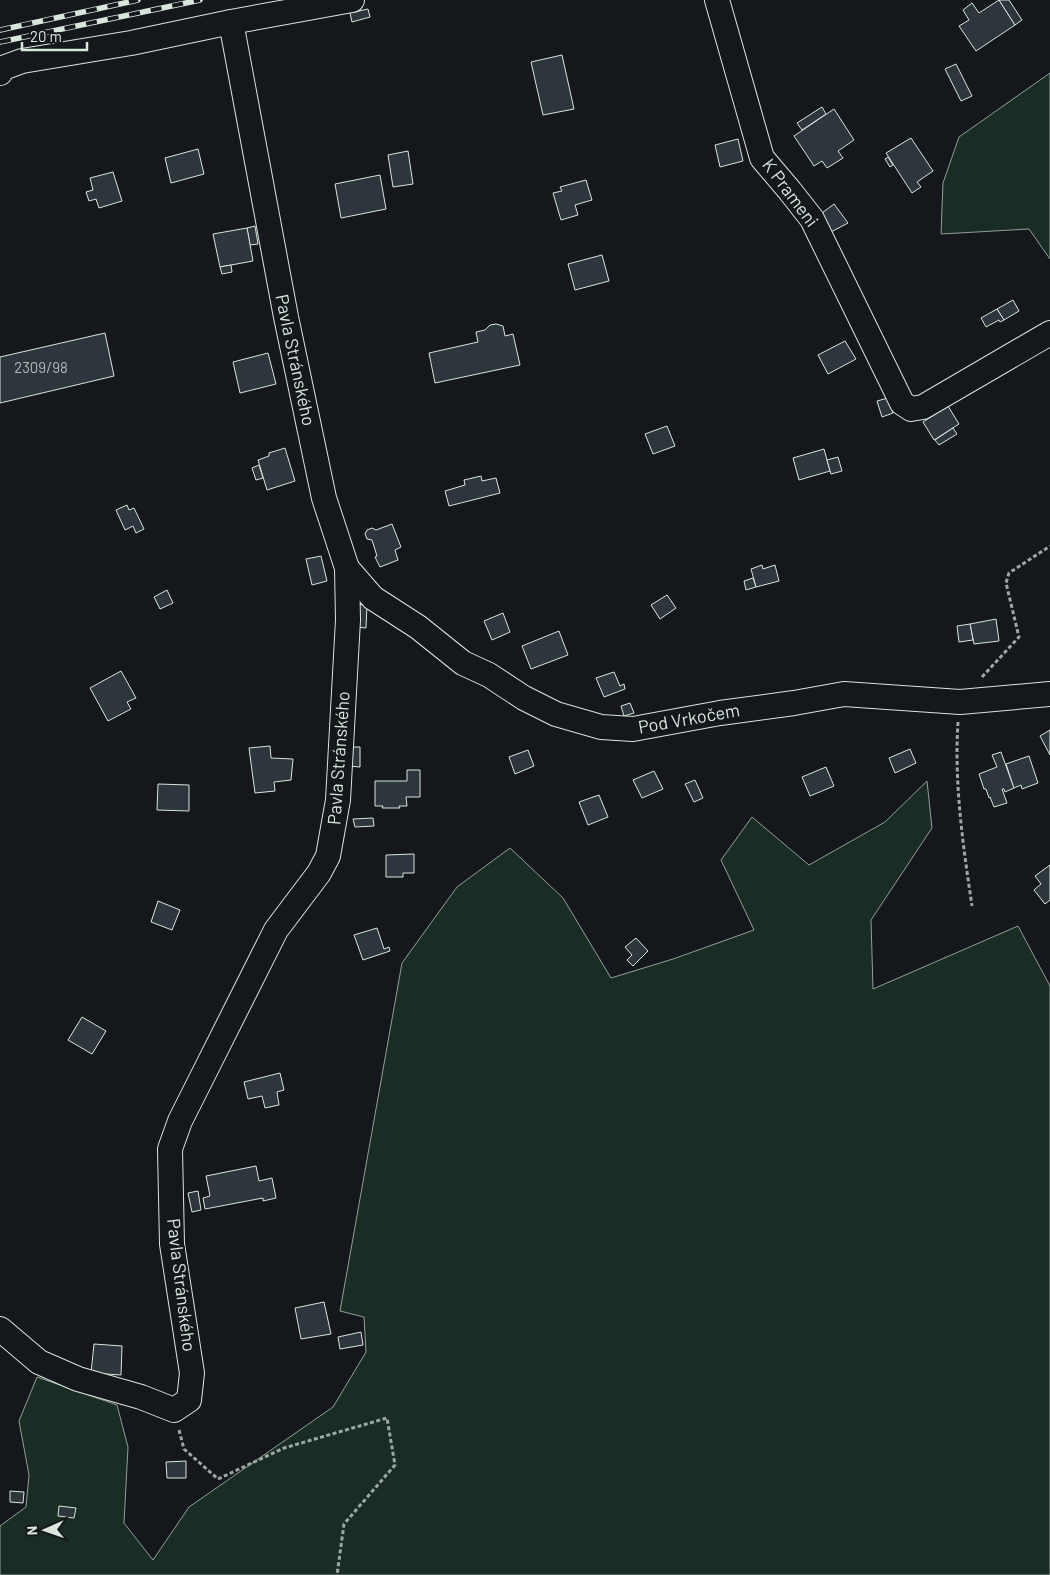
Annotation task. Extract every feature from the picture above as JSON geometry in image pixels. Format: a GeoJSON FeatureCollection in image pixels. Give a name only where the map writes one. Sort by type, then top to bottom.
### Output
{"type":"FeatureCollection","features":[{"type":"Feature","properties":{"kind":"street"},"geometry":{"type":"LineString","coordinates":[[0,73],[3,68],[22,62],[352,0]]}},
{"type":"Feature","properties":{"kind":"street","name":"K Prameni"},"geometry":{"type":"LineString","coordinates":[[717,0],[762,158],[812,219],[902,403],[911,409],[923,407],[1050,333]]}},
{"type":"Feature","properties":{"kind":"street","name":"Pavla Stránského"},"geometry":{"type":"LineString","coordinates":[[174,1410],[189,1400],[192,1373],[172,1244],[170,1149],[180,1121],[276,930],[319,873],[328,856],[338,800],[348,620],[348,568],[324,498],[292,346],[231,22]]}},
{"type":"Feature","properties":{"kind":"street","name":"Pod Vrkočem"},"geometry":{"type":"LineString","coordinates":[[348,568],[372,598],[418,627],[463,663],[489,675],[524,698],[556,714],[601,726],[633,729],[720,713],[844,694],[960,702],[1050,694]]}},
{"type":"Feature","properties":{"kind":"street"},"geometry":{"type":"LineString","coordinates":[[0,1328],[40,1362],[78,1379],[141,1397],[174,1410]]}},
{"type":"Feature","properties":{"kind":"path"},"geometry":{"type":"LineString","coordinates":[[972,906],[960,825],[957,739],[960,702],[1019,637],[1006,583],[1009,573],[1050,546]]}},
{"type":"Feature","properties":{"kind":"path"},"geometry":{"type":"LineString","coordinates":[[174,1410],[184,1449],[218,1478],[284,1448],[386,1418],[395,1465],[344,1524],[337,1575]]}},
{"type":"Feature","properties":{"kind":"green space"},"geometry":{"type":"Polygon","coordinates":[[[1050,73],[1050,259],[1029,229],[941,234],[943,183],[959,137],[1050,73]]]}},
{"type":"Feature","properties":{"kind":"green space"},"geometry":{"type":"Polygon","coordinates":[[[927,781],[932,828],[871,920],[873,989],[1018,926],[1050,986],[1050,1575],[0,1575],[0,1526],[26,1507],[29,1475],[19,1421],[37,1377],[117,1405],[128,1447],[124,1523],[153,1560],[189,1507],[333,1407],[366,1352],[364,1317],[340,1311],[402,963],[457,887],[510,848],[563,898],[611,978],[673,959],[754,930],[721,860],[752,817],[809,865],[885,822],[927,781]]]}},
{"type":"Feature","properties":{"kind":"building"},"geometry":{"type":"Polygon","coordinates":[[[999,0],[1015,25],[976,51],[959,26],[969,20],[963,10],[972,3],[979,13],[999,0]]]}},
{"type":"Feature","properties":{"kind":"building"},"geometry":{"type":"Polygon","coordinates":[[[999,0],[1009,0],[1022,20],[1015,25],[999,0]]]}},
{"type":"Feature","properties":{"kind":"building"},"geometry":{"type":"Polygon","coordinates":[[[368,9],[370,17],[352,22],[350,13],[368,9]]]}},
{"type":"Feature","properties":{"kind":"building"},"geometry":{"type":"Polygon","coordinates":[[[562,55],[574,109],[543,115],[531,62],[562,55]]]}},
{"type":"Feature","properties":{"kind":"building"},"geometry":{"type":"Polygon","coordinates":[[[956,64],[972,96],[961,101],[945,69],[956,64]]]}},
{"type":"Feature","properties":{"kind":"building"},"geometry":{"type":"Polygon","coordinates":[[[822,107],[826,114],[802,130],[797,123],[822,107]]]}},
{"type":"Feature","properties":{"kind":"building"},"geometry":{"type":"Polygon","coordinates":[[[834,109],[854,140],[838,151],[843,158],[827,168],[822,161],[814,166],[794,136],[834,109]]]}},
{"type":"Feature","properties":{"kind":"building"},"geometry":{"type":"Polygon","coordinates":[[[911,138],[933,171],[917,182],[921,187],[912,193],[886,153],[911,138]]]}},
{"type":"Feature","properties":{"kind":"building"},"geometry":{"type":"Polygon","coordinates":[[[738,139],[743,161],[720,167],[715,145],[738,139]]]}},
{"type":"Feature","properties":{"kind":"building"},"geometry":{"type":"Polygon","coordinates":[[[198,149],[204,174],[171,183],[165,158],[198,149]]]}},
{"type":"Feature","properties":{"kind":"building"},"geometry":{"type":"Polygon","coordinates":[[[408,151],[413,184],[393,187],[388,155],[408,151]]]}},
{"type":"Feature","properties":{"kind":"building"},"geometry":{"type":"Polygon","coordinates":[[[888,157],[893,165],[890,167],[885,159],[888,157]]]}},
{"type":"Feature","properties":{"kind":"building"},"geometry":{"type":"Polygon","coordinates":[[[113,172],[122,201],[99,208],[96,199],[89,201],[86,192],[93,190],[90,178],[113,172]]]}},
{"type":"Feature","properties":{"kind":"building"},"geometry":{"type":"Polygon","coordinates":[[[380,175],[386,209],[341,218],[335,184],[380,175]]]}},
{"type":"Feature","properties":{"kind":"building"},"geometry":{"type":"Polygon","coordinates":[[[586,180],[592,200],[575,205],[578,215],[561,220],[553,193],[562,191],[560,187],[586,180]]]}},
{"type":"Feature","properties":{"kind":"building"},"geometry":{"type":"Polygon","coordinates":[[[834,204],[848,223],[827,234],[818,216],[834,204]]]}},
{"type":"Feature","properties":{"kind":"building"},"geometry":{"type":"Polygon","coordinates":[[[255,226],[258,244],[250,245],[247,228],[255,226]]]}},
{"type":"Feature","properties":{"kind":"building"},"geometry":{"type":"Polygon","coordinates":[[[247,228],[253,261],[220,267],[213,234],[247,228]]]}},
{"type":"Feature","properties":{"kind":"building"},"geometry":{"type":"Polygon","coordinates":[[[602,255],[609,281],[575,290],[568,264],[602,255]]]}},
{"type":"Feature","properties":{"kind":"building"},"geometry":{"type":"Polygon","coordinates":[[[231,265],[232,272],[222,274],[220,267],[231,265]]]}},
{"type":"Feature","properties":{"kind":"building"},"geometry":{"type":"Polygon","coordinates":[[[1013,300],[1019,311],[1004,320],[997,309],[1013,300]]]}},
{"type":"Feature","properties":{"kind":"building"},"geometry":{"type":"Polygon","coordinates":[[[997,309],[1004,320],[1000,322],[999,320],[986,327],[981,318],[997,309]]]}},
{"type":"Feature","properties":{"kind":"building"},"geometry":{"type":"Polygon","coordinates":[[[496,324],[503,326],[505,336],[513,334],[520,365],[435,383],[429,353],[478,342],[476,332],[496,324]]]}},
{"type":"Feature","properties":{"kind":"building"},"geometry":{"type":"Polygon","coordinates":[[[105,333],[114,376],[0,403],[0,357],[105,333]]]}},
{"type":"Feature","properties":{"kind":"building"},"geometry":{"type":"Polygon","coordinates":[[[845,341],[856,359],[828,374],[818,355],[845,341]]]}},
{"type":"Feature","properties":{"kind":"building"},"geometry":{"type":"Polygon","coordinates":[[[268,353],[276,384],[240,393],[233,362],[268,353]]]}},
{"type":"Feature","properties":{"kind":"building"},"geometry":{"type":"Polygon","coordinates":[[[888,398],[893,413],[882,417],[877,401],[888,398]]]}},
{"type":"Feature","properties":{"kind":"building"},"geometry":{"type":"Polygon","coordinates":[[[948,406],[959,424],[934,440],[923,422],[948,406]]]}},
{"type":"Feature","properties":{"kind":"building"},"geometry":{"type":"Polygon","coordinates":[[[667,426],[675,446],[653,454],[645,434],[667,426]]]}},
{"type":"Feature","properties":{"kind":"building"},"geometry":{"type":"Polygon","coordinates":[[[953,428],[957,434],[939,445],[935,440],[953,428]]]}},
{"type":"Feature","properties":{"kind":"building"},"geometry":{"type":"Polygon","coordinates":[[[285,448],[295,481],[267,490],[258,460],[269,456],[269,453],[285,448]]]}},
{"type":"Feature","properties":{"kind":"building"},"geometry":{"type":"Polygon","coordinates":[[[824,449],[830,471],[799,480],[793,458],[824,449]]]}},
{"type":"Feature","properties":{"kind":"building"},"geometry":{"type":"Polygon","coordinates":[[[838,457],[842,471],[831,474],[827,460],[838,457]]]}},
{"type":"Feature","properties":{"kind":"building"},"geometry":{"type":"Polygon","coordinates":[[[259,465],[263,478],[256,480],[252,468],[259,465]]]}},
{"type":"Feature","properties":{"kind":"building"},"geometry":{"type":"Polygon","coordinates":[[[481,476],[482,481],[496,478],[500,493],[449,506],[445,491],[465,485],[464,480],[481,476]]]}},
{"type":"Feature","properties":{"kind":"building"},"geometry":{"type":"Polygon","coordinates":[[[127,505],[129,510],[134,508],[144,529],[136,533],[133,526],[125,530],[116,510],[127,505]]]}},
{"type":"Feature","properties":{"kind":"building"},"geometry":{"type":"Polygon","coordinates":[[[392,524],[401,547],[395,550],[398,560],[380,567],[375,557],[377,556],[372,540],[367,539],[365,534],[367,530],[372,528],[376,530],[392,524]]]}},
{"type":"Feature","properties":{"kind":"building"},"geometry":{"type":"Polygon","coordinates":[[[321,556],[327,581],[312,585],[306,559],[321,556]]]}},
{"type":"Feature","properties":{"kind":"building"},"geometry":{"type":"Polygon","coordinates":[[[762,565],[763,569],[775,565],[779,581],[756,587],[751,569],[762,565]]]}},
{"type":"Feature","properties":{"kind":"building"},"geometry":{"type":"Polygon","coordinates":[[[753,578],[756,587],[746,590],[744,581],[753,578]]]}},
{"type":"Feature","properties":{"kind":"building"},"geometry":{"type":"Polygon","coordinates":[[[167,590],[173,603],[160,609],[154,597],[167,590]]]}},
{"type":"Feature","properties":{"kind":"building"},"geometry":{"type":"Polygon","coordinates":[[[667,595],[676,608],[660,619],[651,605],[667,595]]]}},
{"type":"Feature","properties":{"kind":"building"},"geometry":{"type":"Polygon","coordinates":[[[356,604],[367,605],[366,628],[355,627],[356,604]]]}},
{"type":"Feature","properties":{"kind":"building"},"geometry":{"type":"Polygon","coordinates":[[[503,613],[510,632],[492,640],[484,621],[503,613]]]}},
{"type":"Feature","properties":{"kind":"building"},"geometry":{"type":"Polygon","coordinates":[[[996,619],[999,641],[974,644],[970,624],[996,619]]]}},
{"type":"Feature","properties":{"kind":"building"},"geometry":{"type":"Polygon","coordinates":[[[970,624],[973,640],[959,642],[957,626],[970,624]]]}},
{"type":"Feature","properties":{"kind":"building"},"geometry":{"type":"Polygon","coordinates":[[[559,631],[568,655],[531,669],[522,646],[559,631]]]}},
{"type":"Feature","properties":{"kind":"building"},"geometry":{"type":"Polygon","coordinates":[[[121,671],[136,698],[127,702],[131,709],[108,721],[90,688],[121,671]]]}},
{"type":"Feature","properties":{"kind":"building"},"geometry":{"type":"Polygon","coordinates":[[[614,672],[620,686],[624,684],[625,689],[604,697],[596,678],[614,672]]]}},
{"type":"Feature","properties":{"kind":"building"},"geometry":{"type":"Polygon","coordinates":[[[630,703],[634,713],[624,716],[621,706],[630,703]]]}},
{"type":"Feature","properties":{"kind":"building"},"geometry":{"type":"Polygon","coordinates":[[[1050,730],[1050,755],[1040,736],[1050,730]]]}},
{"type":"Feature","properties":{"kind":"building"},"geometry":{"type":"Polygon","coordinates":[[[270,746],[271,758],[293,759],[291,780],[274,782],[275,791],[255,793],[249,748],[270,746]]]}},
{"type":"Feature","properties":{"kind":"building"},"geometry":{"type":"Polygon","coordinates":[[[348,747],[360,747],[360,767],[348,766],[348,747]]]}},
{"type":"Feature","properties":{"kind":"building"},"geometry":{"type":"Polygon","coordinates":[[[910,749],[916,763],[895,773],[889,758],[910,749]]]}},
{"type":"Feature","properties":{"kind":"building"},"geometry":{"type":"Polygon","coordinates":[[[528,750],[534,766],[515,774],[509,757],[528,750]]]}},
{"type":"Feature","properties":{"kind":"building"},"geometry":{"type":"Polygon","coordinates":[[[1001,752],[1014,788],[1005,792],[1002,789],[1007,803],[994,807],[986,789],[984,789],[979,774],[997,767],[992,755],[1001,752]]]}},
{"type":"Feature","properties":{"kind":"building"},"geometry":{"type":"Polygon","coordinates":[[[1029,756],[1038,783],[1022,789],[1021,785],[1014,788],[1006,764],[1029,756]]]}},
{"type":"Feature","properties":{"kind":"building"},"geometry":{"type":"Polygon","coordinates":[[[826,767],[834,786],[810,796],[802,777],[826,767]]]}},
{"type":"Feature","properties":{"kind":"building"},"geometry":{"type":"Polygon","coordinates":[[[407,770],[420,770],[420,797],[406,797],[407,806],[399,806],[400,808],[375,806],[375,781],[407,781],[407,770]]]}},
{"type":"Feature","properties":{"kind":"building"},"geometry":{"type":"Polygon","coordinates":[[[654,771],[663,789],[642,798],[633,780],[654,771]]]}},
{"type":"Feature","properties":{"kind":"building"},"geometry":{"type":"Polygon","coordinates":[[[695,780],[703,798],[694,802],[685,784],[695,780]]]}},
{"type":"Feature","properties":{"kind":"building"},"geometry":{"type":"Polygon","coordinates":[[[158,784],[189,785],[189,811],[157,810],[158,784]]]}},
{"type":"Feature","properties":{"kind":"building"},"geometry":{"type":"Polygon","coordinates":[[[599,795],[608,817],[588,825],[579,802],[599,795]]]}},
{"type":"Feature","properties":{"kind":"building"},"geometry":{"type":"Polygon","coordinates":[[[373,818],[374,826],[355,827],[353,819],[373,818]]]}},
{"type":"Feature","properties":{"kind":"building"},"geometry":{"type":"Polygon","coordinates":[[[414,854],[414,873],[403,873],[403,877],[386,877],[386,855],[414,854]]]}},
{"type":"Feature","properties":{"kind":"building"},"geometry":{"type":"Polygon","coordinates":[[[1050,865],[1050,900],[1045,904],[1034,890],[1041,884],[1035,876],[1050,865]]]}},
{"type":"Feature","properties":{"kind":"building"},"geometry":{"type":"Polygon","coordinates":[[[158,901],[180,910],[172,930],[151,922],[158,901]]]}},
{"type":"Feature","properties":{"kind":"building"},"geometry":{"type":"Polygon","coordinates":[[[377,928],[384,949],[389,947],[390,951],[363,960],[354,935],[377,928]]]}},
{"type":"Feature","properties":{"kind":"building"},"geometry":{"type":"Polygon","coordinates":[[[636,938],[648,951],[633,966],[627,960],[632,955],[625,947],[636,938]]]}},
{"type":"Feature","properties":{"kind":"building"},"geometry":{"type":"Polygon","coordinates":[[[82,1017],[106,1031],[92,1054],[68,1040],[82,1017]]]}},
{"type":"Feature","properties":{"kind":"building"},"geometry":{"type":"Polygon","coordinates":[[[280,1073],[284,1090],[277,1092],[279,1105],[265,1108],[262,1096],[248,1099],[244,1082],[280,1073]]]}},
{"type":"Feature","properties":{"kind":"building"},"geometry":{"type":"Polygon","coordinates":[[[256,1166],[259,1181],[272,1178],[276,1198],[263,1201],[263,1198],[205,1209],[203,1198],[210,1196],[206,1176],[256,1166]]]}},
{"type":"Feature","properties":{"kind":"building"},"geometry":{"type":"Polygon","coordinates":[[[198,1191],[201,1210],[192,1212],[188,1193],[198,1191]]]}},
{"type":"Feature","properties":{"kind":"building"},"geometry":{"type":"Polygon","coordinates":[[[324,1302],[331,1334],[301,1339],[295,1308],[324,1302]]]}},
{"type":"Feature","properties":{"kind":"building"},"geometry":{"type":"Polygon","coordinates":[[[361,1332],[363,1345],[340,1349],[338,1337],[361,1332]]]}},
{"type":"Feature","properties":{"kind":"building"},"geometry":{"type":"Polygon","coordinates":[[[94,1344],[122,1346],[121,1375],[91,1373],[94,1344]]]}},
{"type":"Feature","properties":{"kind":"building"},"geometry":{"type":"Polygon","coordinates":[[[186,1461],[186,1478],[167,1478],[166,1462],[186,1461]]]}},
{"type":"Feature","properties":{"kind":"building"},"geometry":{"type":"Polygon","coordinates":[[[10,1491],[24,1492],[23,1503],[10,1502],[10,1491]]]}},
{"type":"Feature","properties":{"kind":"building"},"geometry":{"type":"Polygon","coordinates":[[[59,1506],[76,1508],[74,1518],[58,1516],[59,1506]]]}},
{"type":"Feature","properties":{"kind":"railway"},"geometry":{"type":"LineString","coordinates":[[0,30],[138,0]]}},
{"type":"Feature","properties":{"kind":"railway"},"geometry":{"type":"LineString","coordinates":[[0,42],[200,0]]}}]}
